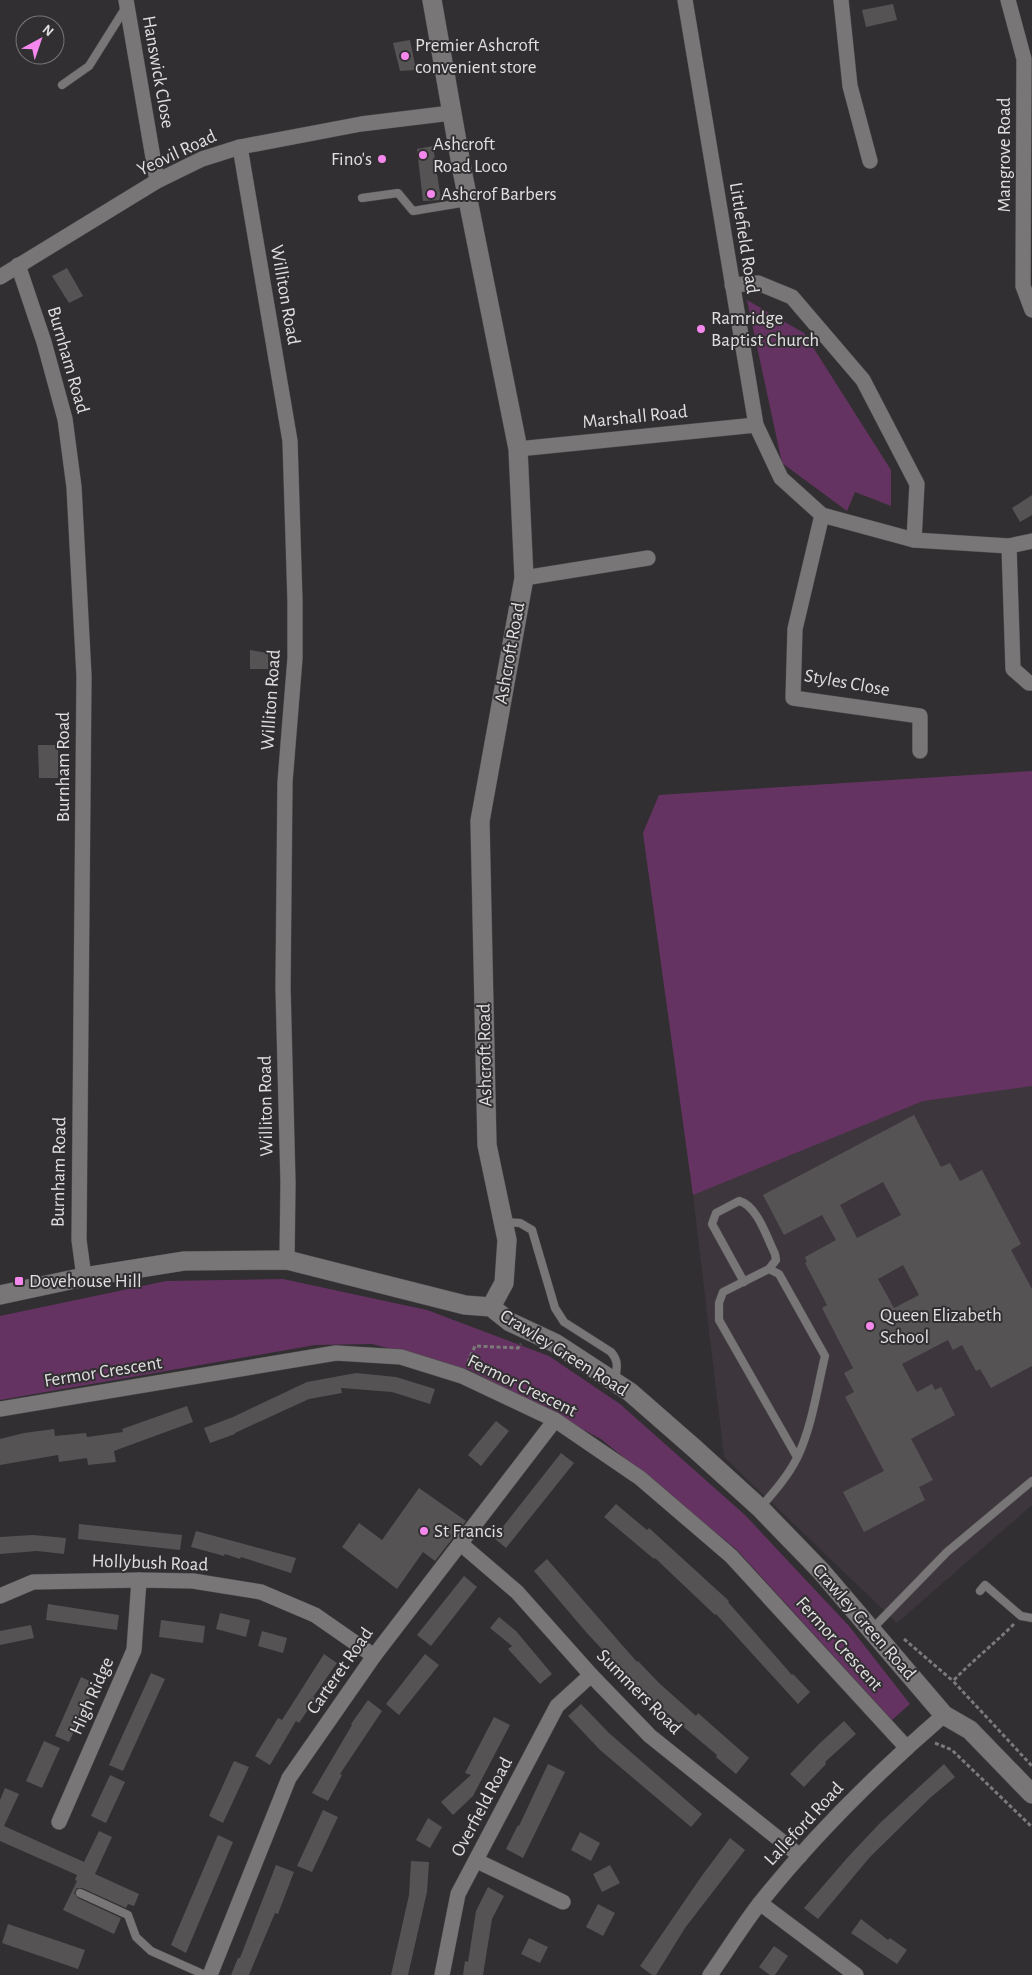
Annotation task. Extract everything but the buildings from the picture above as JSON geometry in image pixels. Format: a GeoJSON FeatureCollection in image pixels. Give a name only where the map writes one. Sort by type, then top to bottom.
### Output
{"type":"FeatureCollection","features":[{"type":"Feature","properties":{"kind":"street","name":"Ashcroft Road"},"geometry":{"type":"LineString","coordinates":[[432,0],[451,113],[518,449],[524,578],[480,821],[487,1145],[507,1240],[504,1283],[491,1307]]}},
{"type":"Feature","properties":{"kind":"street","name":"Littlefield Road"},"geometry":{"type":"LineString","coordinates":[[685,0],[756,425],[781,478],[822,515],[914,540]]}},
{"type":"Feature","properties":{"kind":"street"},"geometry":{"type":"LineString","coordinates":[[841,0],[850,86],[870,161]]}},
{"type":"Feature","properties":{"kind":"street","name":"Mangrove Road"},"geometry":{"type":"LineString","coordinates":[[1008,0],[1024,59],[1023,286],[1032,310]]}},
{"type":"Feature","properties":{"kind":"street","name":"Hanswick Close"},"geometry":{"type":"LineString","coordinates":[[126,4],[157,181]]}},
{"type":"Feature","properties":{"kind":"street","name":"Yeovil Road"},"geometry":{"type":"LineString","coordinates":[[0,277],[157,181],[202,159],[240,147],[362,124],[451,113]]}},
{"type":"Feature","properties":{"kind":"street","name":"Williton Road"},"geometry":{"type":"LineString","coordinates":[[240,147],[290,441],[295,658],[285,782],[283,987],[288,1184],[287,1260]]}},
{"type":"Feature","properties":{"kind":"street","name":"Burnham Road"},"geometry":{"type":"LineString","coordinates":[[18,265],[44,342],[65,418],[74,486],[84,676],[78,1240],[84,1277]]}},
{"type":"Feature","properties":{"kind":"street"},"geometry":{"type":"LineString","coordinates":[[732,285],[758,282],[792,297],[863,380],[917,484],[914,540],[1009,546],[1032,541]]}},
{"type":"Feature","properties":{"kind":"street","name":"Marshall Road"},"geometry":{"type":"LineString","coordinates":[[518,449],[756,425]]}},
{"type":"Feature","properties":{"kind":"street","name":"Styles Close"},"geometry":{"type":"LineString","coordinates":[[822,515],[795,629],[793,698],[920,716],[920,751]]}},
{"type":"Feature","properties":{"kind":"street"},"geometry":{"type":"LineString","coordinates":[[1009,546],[1013,669],[1029,683],[1032,683]]}},
{"type":"Feature","properties":{"kind":"street"},"geometry":{"type":"LineString","coordinates":[[524,578],[648,558]]}},
{"type":"Feature","properties":{"kind":"street","name":"Crawley Green Road"},"geometry":{"type":"LineString","coordinates":[[0,1295],[84,1277],[184,1261],[287,1260],[465,1305],[491,1307],[510,1322],[555,1343],[630,1392],[694,1448],[760,1508],[821,1571],[944,1715],[970,1730],[1032,1794]]}},
{"type":"Feature","properties":{"kind":"street","name":"Fermor Crescent"},"geometry":{"type":"LineString","coordinates":[[0,1409],[336,1353],[401,1357],[462,1376],[555,1420],[640,1478],[732,1556],[906,1748]]}},
{"type":"Feature","properties":{"kind":"street","name":"Carteret Road"},"geometry":{"type":"LineString","coordinates":[[210,1975],[289,1778],[374,1656],[555,1420]]}},
{"type":"Feature","properties":{"kind":"street","name":"Summers Road"},"geometry":{"type":"LineString","coordinates":[[461,1544],[517,1592],[591,1675],[650,1736],[800,1856]]}},
{"type":"Feature","properties":{"kind":"street","name":"High Ridge"},"geometry":{"type":"LineString","coordinates":[[59,1822],[134,1650],[139,1580]]}},
{"type":"Feature","properties":{"kind":"street","name":"Hollybush Road"},"geometry":{"type":"LineString","coordinates":[[0,1596],[33,1582],[193,1581],[261,1592],[315,1616],[374,1656]]}},
{"type":"Feature","properties":{"kind":"street","name":"Overfield Road"},"geometry":{"type":"LineString","coordinates":[[442,1975],[458,1894],[557,1706],[591,1675]]}},
{"type":"Feature","properties":{"kind":"street","name":"Lalleford Road"},"geometry":{"type":"LineString","coordinates":[[710,1975],[760,1903],[800,1856],[878,1774],[944,1715]]}},
{"type":"Feature","properties":{"kind":"street"},"geometry":{"type":"LineString","coordinates":[[477,1861],[563,1902]]}},
{"type":"Feature","properties":{"kind":"street"},"geometry":{"type":"LineString","coordinates":[[760,1903],[856,1975]]}},
{"type":"Feature","properties":{"kind":"lane"},"geometry":{"type":"LineString","coordinates":[[62,85],[89,66],[126,4]]}},
{"type":"Feature","properties":{"kind":"lane"},"geometry":{"type":"LineString","coordinates":[[362,198],[398,193],[412,211],[469,202]]}},
{"type":"Feature","properties":{"kind":"lane"},"geometry":{"type":"LineString","coordinates":[[744,1282],[712,1224],[716,1213],[739,1201],[746,1202],[752,1208],[776,1254],[776,1260],[769,1269],[744,1282],[723,1292],[719,1303],[719,1320],[797,1458]]}},
{"type":"Feature","properties":{"kind":"lane"},"geometry":{"type":"LineString","coordinates":[[504,1222],[520,1223],[532,1230],[556,1308],[564,1322],[611,1352],[617,1358],[618,1366],[614,1382]]}},
{"type":"Feature","properties":{"kind":"lane"},"geometry":{"type":"LineString","coordinates":[[760,1508],[778,1488],[797,1458],[805,1435],[824,1356],[779,1274],[769,1269]]}},
{"type":"Feature","properties":{"kind":"lane"},"geometry":{"type":"LineString","coordinates":[[872,1629],[948,1552],[1032,1481]]}},
{"type":"Feature","properties":{"kind":"lane"},"geometry":{"type":"LineString","coordinates":[[980,1591],[986,1585],[1021,1616],[1032,1618]]}},
{"type":"Feature","properties":{"kind":"lane"},"geometry":{"type":"LineString","coordinates":[[80,1894],[128,1915],[136,1937],[151,1951],[205,1975]]}},
{"type":"Feature","properties":{"kind":"path"},"geometry":{"type":"LineString","coordinates":[[462,1376],[475,1346],[518,1348],[523,1342]]}},
{"type":"Feature","properties":{"kind":"path"},"geometry":{"type":"LineString","coordinates":[[953,1681],[965,1668],[993,1646],[1021,1616]]}},
{"type":"Feature","properties":{"kind":"path"},"geometry":{"type":"LineString","coordinates":[[898,1634],[953,1681],[1032,1766]]}},
{"type":"Feature","properties":{"kind":"path"},"geometry":{"type":"LineString","coordinates":[[932,1742],[952,1750],[1032,1827]]}},
{"type":"Feature","properties":{"kind":"shaded area"},"geometry":{"type":"Polygon","coordinates":[[[747,300],[804,333],[891,470],[891,506],[855,492],[847,511],[782,463],[747,300]]]}},
{"type":"Feature","properties":{"kind":"shaded area","name":"Queen Elizabeth School"},"geometry":{"type":"Polygon","coordinates":[[[1032,771],[1032,1505],[897,1623],[724,1457],[693,1195],[643,833],[659,795],[1032,771]]]}},
{"type":"Feature","properties":{"kind":"shaded area"},"geometry":{"type":"Polygon","coordinates":[[[1032,771],[1032,1086],[923,1101],[693,1195],[643,833],[659,795],[1032,771]]]}},
{"type":"Feature","properties":{"kind":"shaded area"},"geometry":{"type":"Polygon","coordinates":[[[283,1279],[427,1310],[549,1356],[620,1404],[745,1515],[849,1626],[910,1704],[892,1720],[736,1549],[601,1439],[470,1370],[372,1344],[315,1345],[0,1400],[0,1316],[166,1281],[283,1279]]]}},
{"type":"Feature","properties":{"kind":"place","name":"Premier Ashcroft convenient store"},"geometry":{"type":"Point","coordinates":[405,56]}},
{"type":"Feature","properties":{"kind":"place","name":"Ashcroft Road Loco"},"geometry":{"type":"Point","coordinates":[423,155]}},
{"type":"Feature","properties":{"kind":"place","name":"Fino's"},"geometry":{"type":"Point","coordinates":[382,159]}},
{"type":"Feature","properties":{"kind":"place","name":"Ashcrof Barbers"},"geometry":{"type":"Point","coordinates":[431,194]}},
{"type":"Feature","properties":{"kind":"place","name":"Ramridge Baptist Church"},"geometry":{"type":"Point","coordinates":[701,329]}},
{"type":"Feature","properties":{"kind":"place","name":"Dovehouse Hill"},"geometry":{"type":"Point","coordinates":[19,1281]}},
{"type":"Feature","properties":{"kind":"place","name":"Queen Elizabeth School"},"geometry":{"type":"Point","coordinates":[870,1326]}},
{"type":"Feature","properties":{"kind":"place","name":"St Francis"},"geometry":{"type":"Point","coordinates":[424,1531]}}]}
